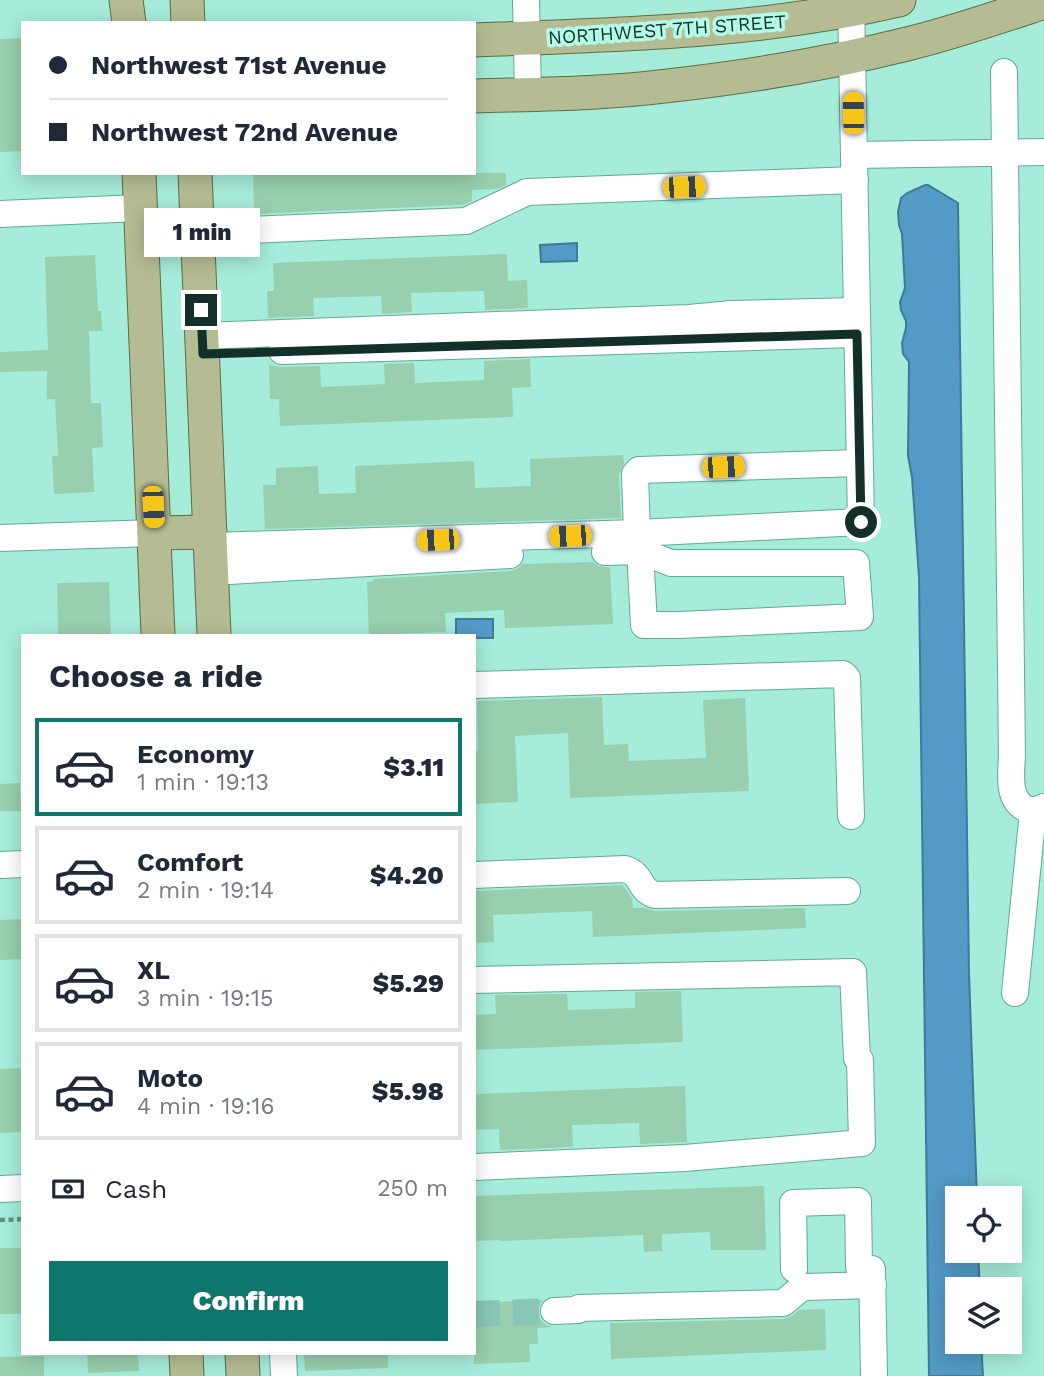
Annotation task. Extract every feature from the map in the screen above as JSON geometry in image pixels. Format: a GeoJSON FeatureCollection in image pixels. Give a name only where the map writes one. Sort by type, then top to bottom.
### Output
{"type":"FeatureCollection","features":[{"type":"Feature","properties":{"kind":"main road"},"geometry":{"type":"LineString","coordinates":[[126,0],[129,21]]}},
{"type":"Feature","properties":{"kind":"main road"},"geometry":{"type":"LineString","coordinates":[[187,0],[188,21]]}},
{"type":"Feature","properties":{"kind":"main road","name":"NORTHWEST 7TH STREET"},"geometry":{"type":"LineString","coordinates":[[476,40],[629,34],[735,26],[851,5],[899,0]]}},
{"type":"Feature","properties":{"kind":"main road"},"geometry":{"type":"LineString","coordinates":[[476,96],[663,87],[746,76],[909,44],[1044,2]]}},
{"type":"Feature","properties":{"kind":"main road"},"geometry":{"type":"LineString","coordinates":[[139,175],[158,634]]}},
{"type":"Feature","properties":{"kind":"main road"},"geometry":{"type":"LineString","coordinates":[[195,175],[214,634]]}},
{"type":"Feature","properties":{"kind":"main road"},"geometry":{"type":"LineString","coordinates":[[154,533],[211,550]]}},
{"type":"Feature","properties":{"kind":"main road"},"geometry":{"type":"LineString","coordinates":[[186,1355],[187,1376]]}},
{"type":"Feature","properties":{"kind":"main road"},"geometry":{"type":"LineString","coordinates":[[242,1355],[243,1376]]}},
{"type":"Feature","properties":{"kind":"street"},"geometry":{"type":"LineString","coordinates":[[526,0],[528,94]]}},
{"type":"Feature","properties":{"kind":"street"},"geometry":{"type":"LineString","coordinates":[[211,550],[639,542],[861,522],[851,5]]}},
{"type":"Feature","properties":{"kind":"street"},"geometry":{"type":"LineString","coordinates":[[1004,72],[1011,784],[1015,797],[1023,807],[1038,809],[1015,993]]}},
{"type":"Feature","properties":{"kind":"street"},"geometry":{"type":"LineString","coordinates":[[198,232],[466,221],[527,192],[854,167],[1005,152],[1044,152]]}},
{"type":"Feature","properties":{"kind":"street"},"geometry":{"type":"LineString","coordinates":[[0,214],[140,208]]}},
{"type":"Feature","properties":{"kind":"street"},"geometry":{"type":"LineString","coordinates":[[203,345],[732,314],[857,323]]}},
{"type":"Feature","properties":{"kind":"street"},"geometry":{"type":"LineString","coordinates":[[639,542],[671,563],[856,563],[860,617],[644,625],[639,542],[635,474],[639,470],[860,463]]}},
{"type":"Feature","properties":{"kind":"street"},"geometry":{"type":"LineString","coordinates":[[0,538],[154,533]]}},
{"type":"Feature","properties":{"kind":"street"},"geometry":{"type":"LineString","coordinates":[[476,685],[843,674],[847,678],[851,816]]}},
{"type":"Feature","properties":{"kind":"street"},"geometry":{"type":"LineString","coordinates":[[0,865],[21,864]]}},
{"type":"Feature","properties":{"kind":"street"},"geometry":{"type":"LineString","coordinates":[[476,875],[625,869],[636,874],[644,889],[655,895],[847,891]]}},
{"type":"Feature","properties":{"kind":"street"},"geometry":{"type":"LineString","coordinates":[[476,980],[853,972],[862,1143],[685,1158],[476,1167]]}},
{"type":"Feature","properties":{"kind":"street"},"geometry":{"type":"LineString","coordinates":[[0,1189],[21,1188]]}},
{"type":"Feature","properties":{"kind":"street"},"geometry":{"type":"LineString","coordinates":[[794,1269],[793,1203],[858,1201],[859,1267],[862,1274],[872,1276]]}},
{"type":"Feature","properties":{"kind":"street"},"geometry":{"type":"LineString","coordinates":[[570,1310],[783,1303],[806,1287],[872,1276]]}},
{"type":"Feature","properties":{"kind":"street"},"geometry":{"type":"LineString","coordinates":[[872,1276],[874,1376]]}},
{"type":"Feature","properties":{"kind":"street"},"geometry":{"type":"LineString","coordinates":[[284,1355],[284,1376]]}},
{"type":"Feature","properties":{"kind":"path"},"geometry":{"type":"LineString","coordinates":[[0,1220],[21,1219]]}},
{"type":"Feature","properties":{"kind":"water"},"geometry":{"type":"Polygon","coordinates":[[[928,185],[958,203],[969,973],[977,1186],[945,1186],[945,1263],[979,1263],[979,1277],[945,1277],[945,1354],[982,1354],[983,1376],[929,1376],[919,577],[908,456],[909,362],[903,354],[902,343],[906,321],[900,302],[905,288],[898,212],[901,198],[928,185]]]}},
{"type":"Feature","properties":{"kind":"water"},"geometry":{"type":"Polygon","coordinates":[[[577,243],[577,261],[541,262],[540,245],[577,243]]]}},
{"type":"Feature","properties":{"kind":"water"},"geometry":{"type":"Polygon","coordinates":[[[456,619],[493,619],[493,638],[476,638],[476,634],[456,634],[456,619]]]}},
{"type":"Feature","properties":{"kind":"building"},"geometry":{"type":"Polygon","coordinates":[[[21,38],[21,151],[0,152],[0,39],[21,38]]]}},
{"type":"Feature","properties":{"kind":"building"},"geometry":{"type":"Polygon","coordinates":[[[506,173],[506,185],[497,189],[472,190],[472,201],[462,205],[254,214],[253,175],[506,173]]]}},
{"type":"Feature","properties":{"kind":"building"},"geometry":{"type":"Polygon","coordinates":[[[507,254],[508,281],[527,280],[528,308],[485,310],[484,291],[411,293],[412,312],[382,314],[381,296],[313,298],[314,316],[268,318],[267,291],[274,291],[273,263],[507,254]]]}},
{"type":"Feature","properties":{"kind":"building"},"geometry":{"type":"Polygon","coordinates":[[[95,255],[98,311],[101,311],[102,331],[89,331],[91,403],[101,403],[103,447],[92,448],[94,492],[54,494],[52,456],[58,456],[55,399],[47,399],[47,371],[0,372],[0,352],[48,350],[45,257],[95,255]]]}},
{"type":"Feature","properties":{"kind":"building"},"geometry":{"type":"Polygon","coordinates":[[[530,359],[531,387],[512,388],[513,417],[280,426],[279,399],[270,399],[269,365],[320,366],[321,387],[385,384],[384,364],[414,363],[415,383],[484,380],[484,361],[530,359]]]}},
{"type":"Feature","properties":{"kind":"building"},"geometry":{"type":"Polygon","coordinates":[[[623,455],[624,463],[619,475],[621,518],[265,529],[263,485],[276,485],[276,468],[318,466],[319,494],[356,493],[355,466],[474,461],[475,488],[531,486],[530,459],[623,455]]]}},
{"type":"Feature","properties":{"kind":"building"},"geometry":{"type":"Polygon","coordinates":[[[593,562],[598,566],[610,568],[613,624],[505,628],[504,610],[445,613],[446,632],[369,634],[367,582],[373,582],[373,579],[511,571],[522,564],[593,562]]]}},
{"type":"Feature","properties":{"kind":"building"},"geometry":{"type":"Polygon","coordinates":[[[109,582],[111,634],[58,634],[57,583],[109,582]]]}},
{"type":"Feature","properties":{"kind":"building"},"geometry":{"type":"Polygon","coordinates":[[[602,697],[604,745],[628,744],[629,761],[706,758],[703,700],[745,698],[749,791],[570,798],[568,733],[515,736],[518,802],[476,804],[477,701],[602,697]]]}},
{"type":"Feature","properties":{"kind":"building"},"geometry":{"type":"Polygon","coordinates":[[[20,783],[21,811],[0,811],[0,784],[20,783]]]}},
{"type":"Feature","properties":{"kind":"building"},"geometry":{"type":"Polygon","coordinates":[[[622,885],[632,898],[633,908],[655,911],[805,908],[806,928],[593,937],[592,911],[493,915],[494,942],[476,943],[476,891],[622,885]]]}},
{"type":"Feature","properties":{"kind":"building"},"geometry":{"type":"Polygon","coordinates":[[[21,919],[21,959],[0,960],[0,920],[21,919]]]}},
{"type":"Feature","properties":{"kind":"building"},"geometry":{"type":"Polygon","coordinates":[[[681,991],[683,1042],[476,1050],[476,1015],[496,1014],[495,995],[567,994],[568,1010],[635,1008],[635,992],[681,991]]]}},
{"type":"Feature","properties":{"kind":"building"},"geometry":{"type":"Polygon","coordinates":[[[21,1068],[21,1132],[0,1133],[0,1069],[21,1068]]]}},
{"type":"Feature","properties":{"kind":"building"},"geometry":{"type":"Polygon","coordinates":[[[685,1086],[687,1142],[640,1144],[639,1123],[572,1125],[573,1147],[500,1150],[499,1129],[476,1130],[476,1094],[685,1086]]]}},
{"type":"Feature","properties":{"kind":"building"},"geometry":{"type":"Polygon","coordinates":[[[764,1186],[766,1250],[711,1250],[710,1232],[662,1234],[662,1251],[644,1252],[643,1235],[476,1241],[476,1196],[764,1186]]]}},
{"type":"Feature","properties":{"kind":"building"},"geometry":{"type":"Polygon","coordinates":[[[0,1248],[21,1248],[21,1314],[0,1314],[0,1248]]]}},
{"type":"Feature","properties":{"kind":"building"},"geometry":{"type":"Polygon","coordinates":[[[543,1300],[538,1311],[540,1319],[546,1325],[554,1327],[537,1328],[538,1344],[529,1344],[530,1362],[474,1364],[476,1303],[543,1300]]]}},
{"type":"Feature","properties":{"kind":"building"},"geometry":{"type":"Polygon","coordinates":[[[825,1309],[826,1350],[611,1359],[610,1323],[783,1319],[799,1310],[825,1309]]]}},
{"type":"Feature","properties":{"kind":"building"},"geometry":{"type":"Polygon","coordinates":[[[87,1355],[138,1355],[139,1371],[88,1373],[87,1355]]]}},
{"type":"Feature","properties":{"kind":"building"},"geometry":{"type":"Polygon","coordinates":[[[304,1355],[388,1355],[388,1368],[305,1371],[304,1355]]]}},
{"type":"Feature","properties":{"kind":"building"},"geometry":{"type":"Polygon","coordinates":[[[44,1356],[44,1376],[0,1376],[0,1357],[44,1356]]]}},
{"type":"Feature","properties":{"kind":"tunnel"},"geometry":{"type":"LineString","coordinates":[[476,1314],[554,1311]]}},
{"type":"Feature","properties":{"kind":"route"},"geometry":{"type":"LineString","coordinates":[[201,310],[203,354],[857,334],[861,522]]}}]}
